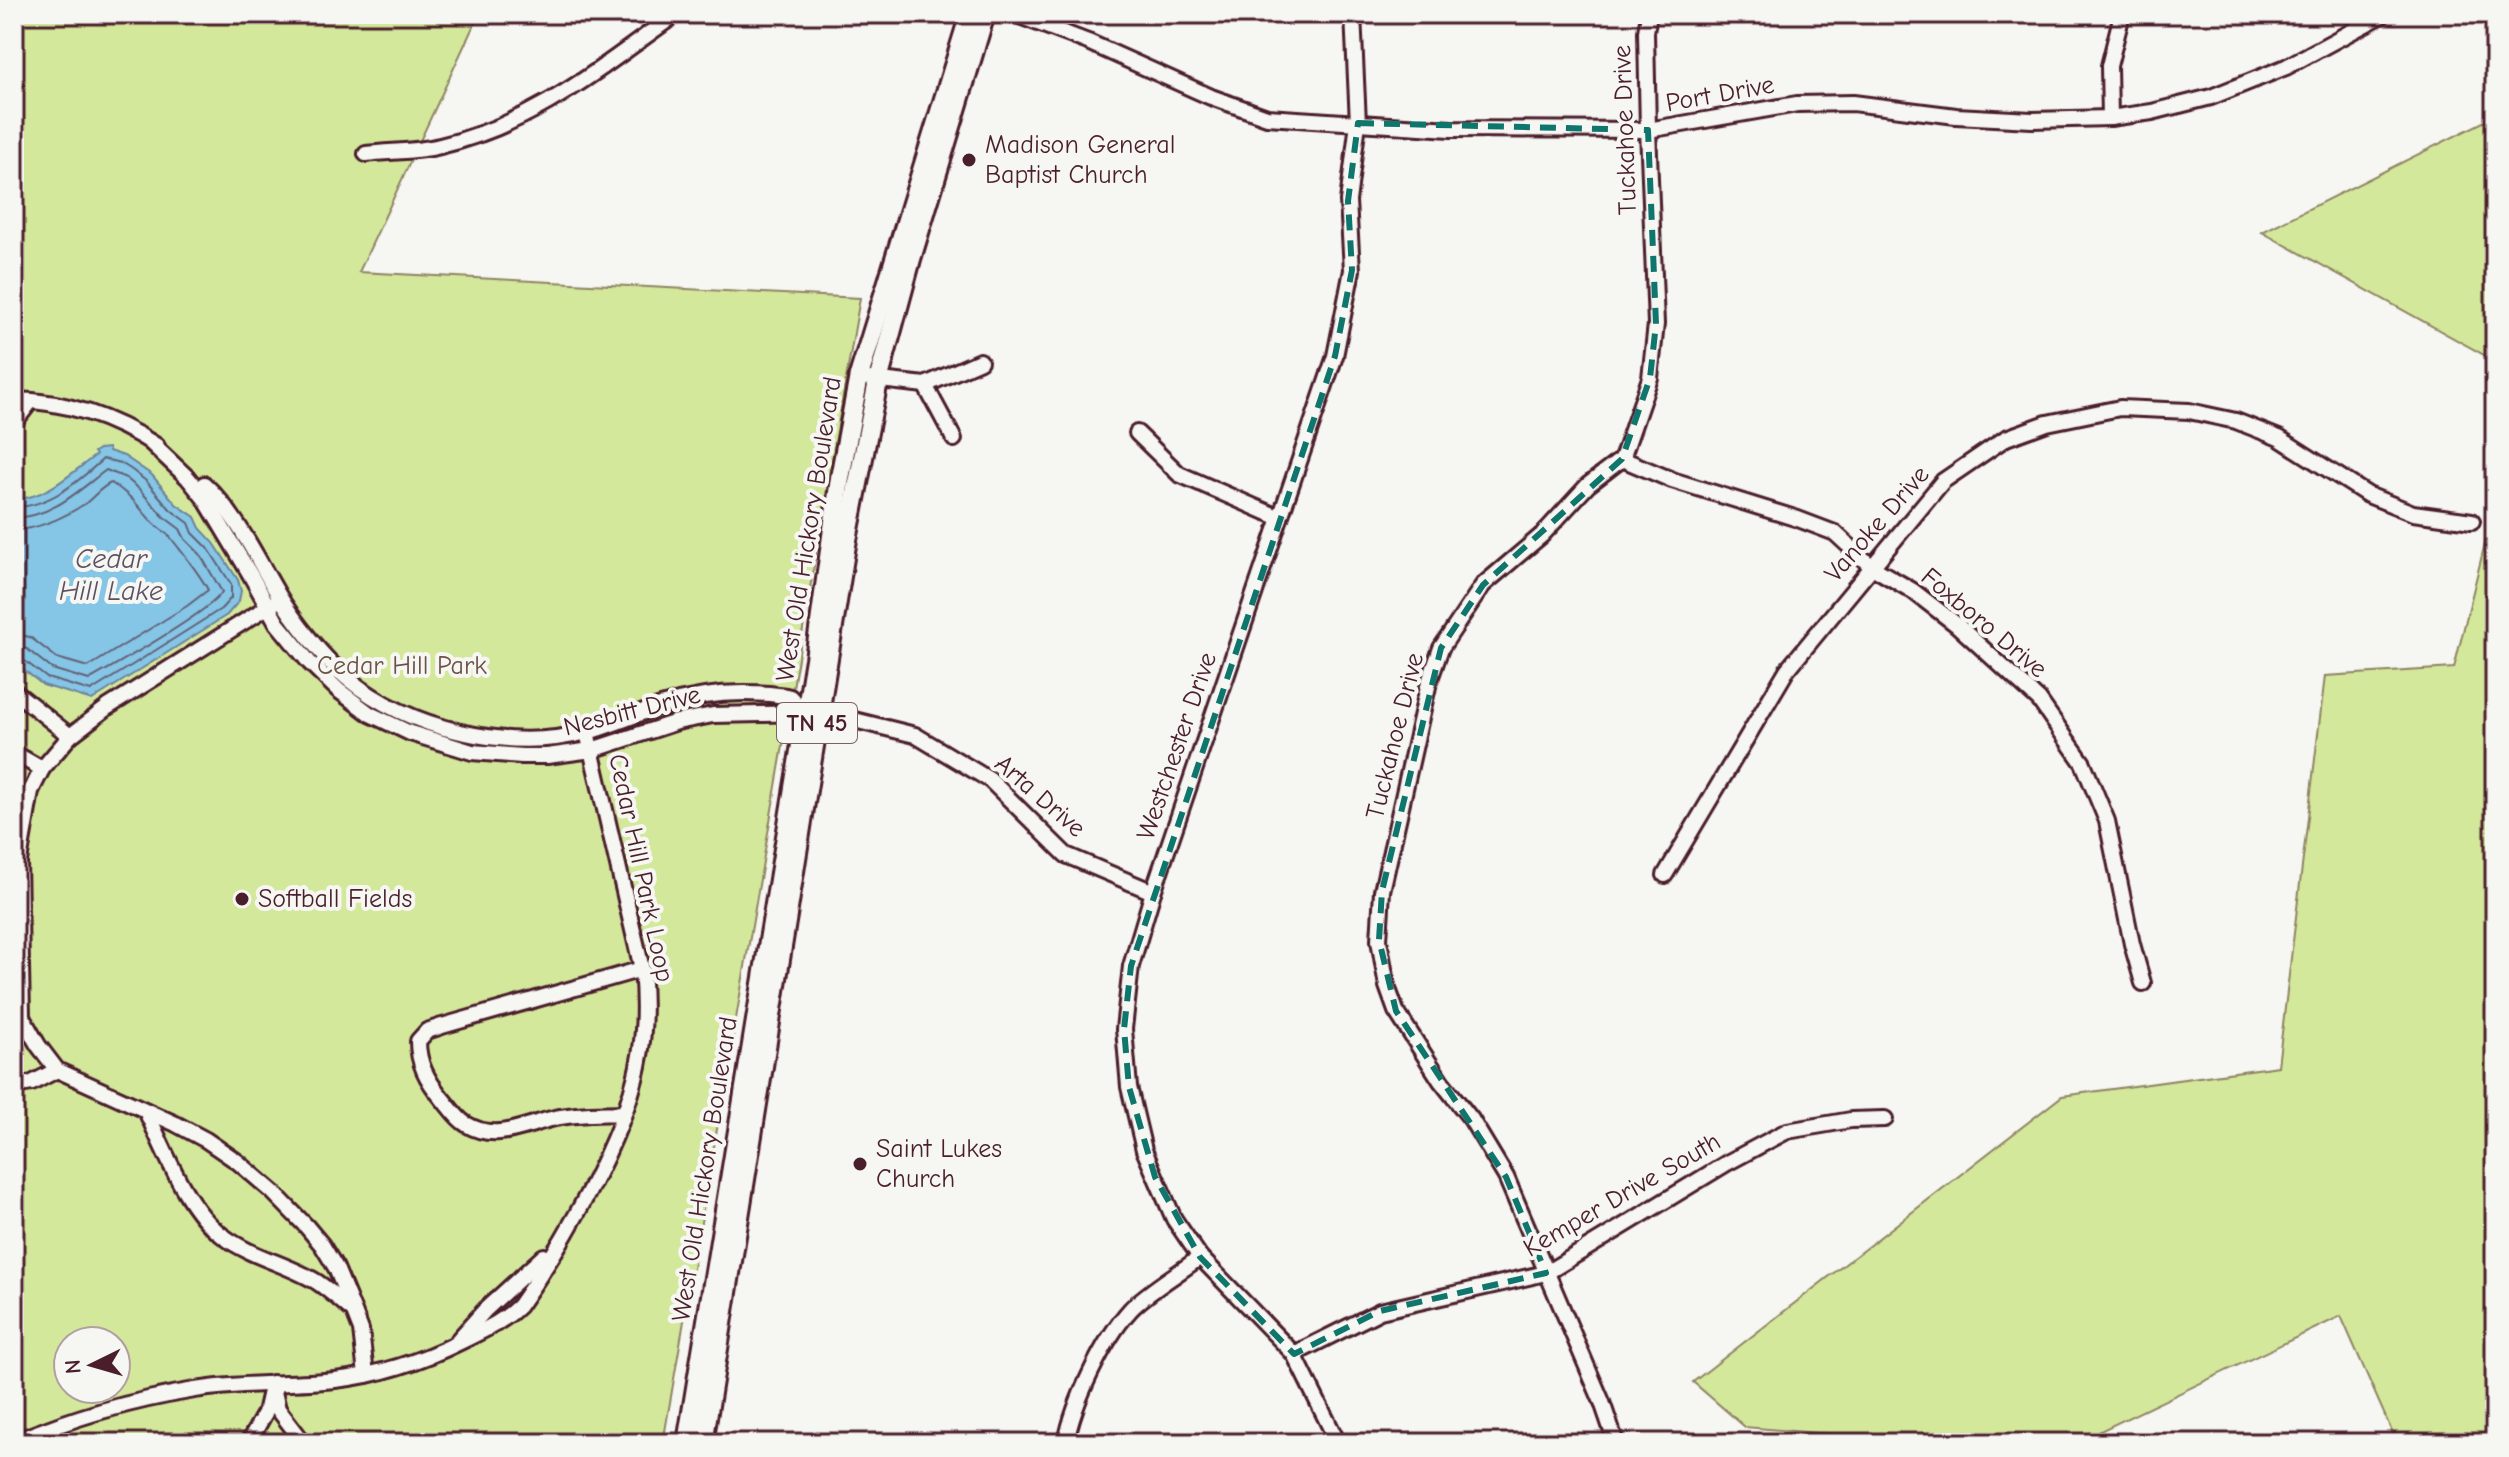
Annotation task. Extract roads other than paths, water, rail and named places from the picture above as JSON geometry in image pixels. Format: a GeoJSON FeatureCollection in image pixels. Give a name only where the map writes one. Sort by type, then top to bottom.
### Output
{"type":"FeatureCollection","features":[{"type":"Feature","properties":{"kind":"main road","name":"West Old Hickory Boulevard"},"geometry":{"type":"LineString","coordinates":[[703,1443],[812,713],[840,478],[859,376],[970,14]]}},
{"type":"Feature","properties":{"kind":"main road","name":"West Old Hickory Boulevard"},"geometry":{"type":"LineString","coordinates":[[687,1443],[812,713],[878,381],[911,259],[985,14]]}},
{"type":"Feature","properties":{"kind":"street"},"geometry":{"type":"LineString","coordinates":[[366,154],[437,147],[500,128],[561,97],[676,14]]}},
{"type":"Feature","properties":{"kind":"street","name":"Port Drive"},"geometry":{"type":"LineString","coordinates":[[1014,14],[1088,42],[1211,97],[1267,117],[1451,129],[1648,130],[1797,104],[1853,103],[1956,116],[2032,120],[2110,118],[2152,112],[2211,97],[2286,67],[2384,14]]}},
{"type":"Feature","properties":{"kind":"street","name":"Westchester Drive"},"geometry":{"type":"LineString","coordinates":[[1338,1443],[1294,1354],[1200,1257],[1174,1219],[1144,1150],[1129,1087],[1124,1029],[1131,966],[1153,892],[1335,356],[1342,326],[1352,270],[1348,201],[1358,123],[1353,14]]}},
{"type":"Feature","properties":{"kind":"street","name":"Tuckahoe Drive"},"geometry":{"type":"LineString","coordinates":[[1616,1443],[1602,1402],[1506,1177],[1471,1119],[1441,1081],[1396,1011],[1387,986],[1379,940],[1382,891],[1429,682],[1441,648],[1483,585],[1542,535],[1588,485],[1622,459],[1650,378],[1656,324],[1648,130],[1646,32],[1649,14]]}},
{"type":"Feature","properties":{"kind":"street"},"geometry":{"type":"LineString","coordinates":[[2110,118],[2109,66],[2122,14]]}},
{"type":"Feature","properties":{"kind":"street"},"geometry":{"type":"LineString","coordinates":[[859,376],[925,385],[980,361]]}},
{"type":"Feature","properties":{"kind":"street"},"geometry":{"type":"LineString","coordinates":[[925,385],[954,439]]}},
{"type":"Feature","properties":{"kind":"street","name":"Nesbitt Drive"},"geometry":{"type":"LineString","coordinates":[[14,400],[81,409],[116,422],[178,461],[209,489],[243,536],[280,599],[329,661],[346,678],[416,719],[492,737],[529,739],[587,732],[673,702],[719,694],[786,696],[812,713]]}},
{"type":"Feature","properties":{"kind":"street"},"geometry":{"type":"LineString","coordinates":[[14,423],[31,401]]}},
{"type":"Feature","properties":{"kind":"street","name":"Vanoke Drive"},"geometry":{"type":"LineString","coordinates":[[1665,875],[1787,670],[1943,481],[2006,438],[2060,420],[2120,408],[2189,411],[2236,421],[2279,438],[2370,496],[2413,513],[2472,521]]}},
{"type":"Feature","properties":{"kind":"street"},"geometry":{"type":"LineString","coordinates":[[1137,433],[1179,474],[1280,518]]}},
{"type":"Feature","properties":{"kind":"street","name":"Nesbitt Drive"},"geometry":{"type":"LineString","coordinates":[[150,442],[205,499],[267,607],[309,662],[338,690],[370,714],[410,733],[443,745],[497,755],[547,756],[592,750],[695,718],[812,713]]}},
{"type":"Feature","properties":{"kind":"street","name":"Foxboro Drive"},"geometry":{"type":"LineString","coordinates":[[1622,459],[1672,480],[1835,533],[1872,567],[1913,591],[1970,636],[2039,700],[2083,763],[2107,821],[2143,983]]}},
{"type":"Feature","properties":{"kind":"street"},"geometry":{"type":"LineString","coordinates":[[280,599],[108,707],[70,736],[42,769],[31,791],[19,861],[18,1017],[57,1070],[206,1140],[273,1192],[322,1245],[336,1268],[361,1330],[366,1375]]}},
{"type":"Feature","properties":{"kind":"street"},"geometry":{"type":"LineString","coordinates":[[14,691],[70,736]]}},
{"type":"Feature","properties":{"kind":"street","name":"Arta Drive"},"geometry":{"type":"LineString","coordinates":[[812,713],[915,735],[990,780],[1066,855],[1153,892]]}},
{"type":"Feature","properties":{"kind":"street","name":"Cedar Hill Park Loop"},"geometry":{"type":"LineString","coordinates":[[15,1439],[161,1397],[220,1386],[333,1380],[366,1375],[418,1360],[453,1345],[561,1238],[596,1177],[633,1086],[641,1046],[644,1005],[642,969],[587,732]]}},
{"type":"Feature","properties":{"kind":"street"},"geometry":{"type":"LineString","coordinates":[[14,753],[42,769]]}},
{"type":"Feature","properties":{"kind":"street"},"geometry":{"type":"LineString","coordinates":[[623,1113],[561,1117],[510,1133],[475,1128],[465,1124],[430,1081],[418,1057],[418,1041],[427,1031],[442,1026],[642,969]]}},
{"type":"Feature","properties":{"kind":"street"},"geometry":{"type":"LineString","coordinates":[[14,1086],[32,1083],[57,1070]]}},
{"type":"Feature","properties":{"kind":"street"},"geometry":{"type":"LineString","coordinates":[[146,1111],[173,1168],[205,1220],[239,1246],[317,1282],[354,1312]]}},
{"type":"Feature","properties":{"kind":"street","name":"Kemper Drive South"},"geometry":{"type":"LineString","coordinates":[[1294,1354],[1380,1311],[1546,1273],[1727,1163],[1787,1131],[1851,1120],[1885,1119]]}},
{"type":"Feature","properties":{"kind":"street"},"geometry":{"type":"LineString","coordinates":[[1066,1443],[1069,1424],[1103,1347],[1132,1308],[1200,1257]]}},
{"type":"Feature","properties":{"kind":"street"},"geometry":{"type":"LineString","coordinates":[[248,1443],[265,1413],[272,1383]]}},
{"type":"Feature","properties":{"kind":"street"},"geometry":{"type":"LineString","coordinates":[[272,1383],[278,1409],[304,1443]]}},
{"type":"Feature","properties":{"kind":"water","name":"Cedar Hill Lake"},"geometry":{"type":"Polygon","coordinates":[[[108,448],[152,475],[176,504],[195,517],[238,580],[241,591],[239,601],[227,615],[92,700],[43,685],[14,662],[14,500],[48,489],[96,455],[94,452],[108,448]]]}},
{"type":"Feature","properties":{"kind":"place","name":"Madison General Baptist Church"},"geometry":{"type":"Point","coordinates":[969,160]}},
{"type":"Feature","properties":{"kind":"place","name":"Softball Fields"},"geometry":{"type":"Point","coordinates":[242,899]}},
{"type":"Feature","properties":{"kind":"place","name":"Saint Lukes Church"},"geometry":{"type":"Point","coordinates":[860,1164]}},
{"type":"Feature","properties":{"kind":"park label","name":"Cedar Hill Park"},"geometry":{"type":"Point","coordinates":[402,666]}}]}
